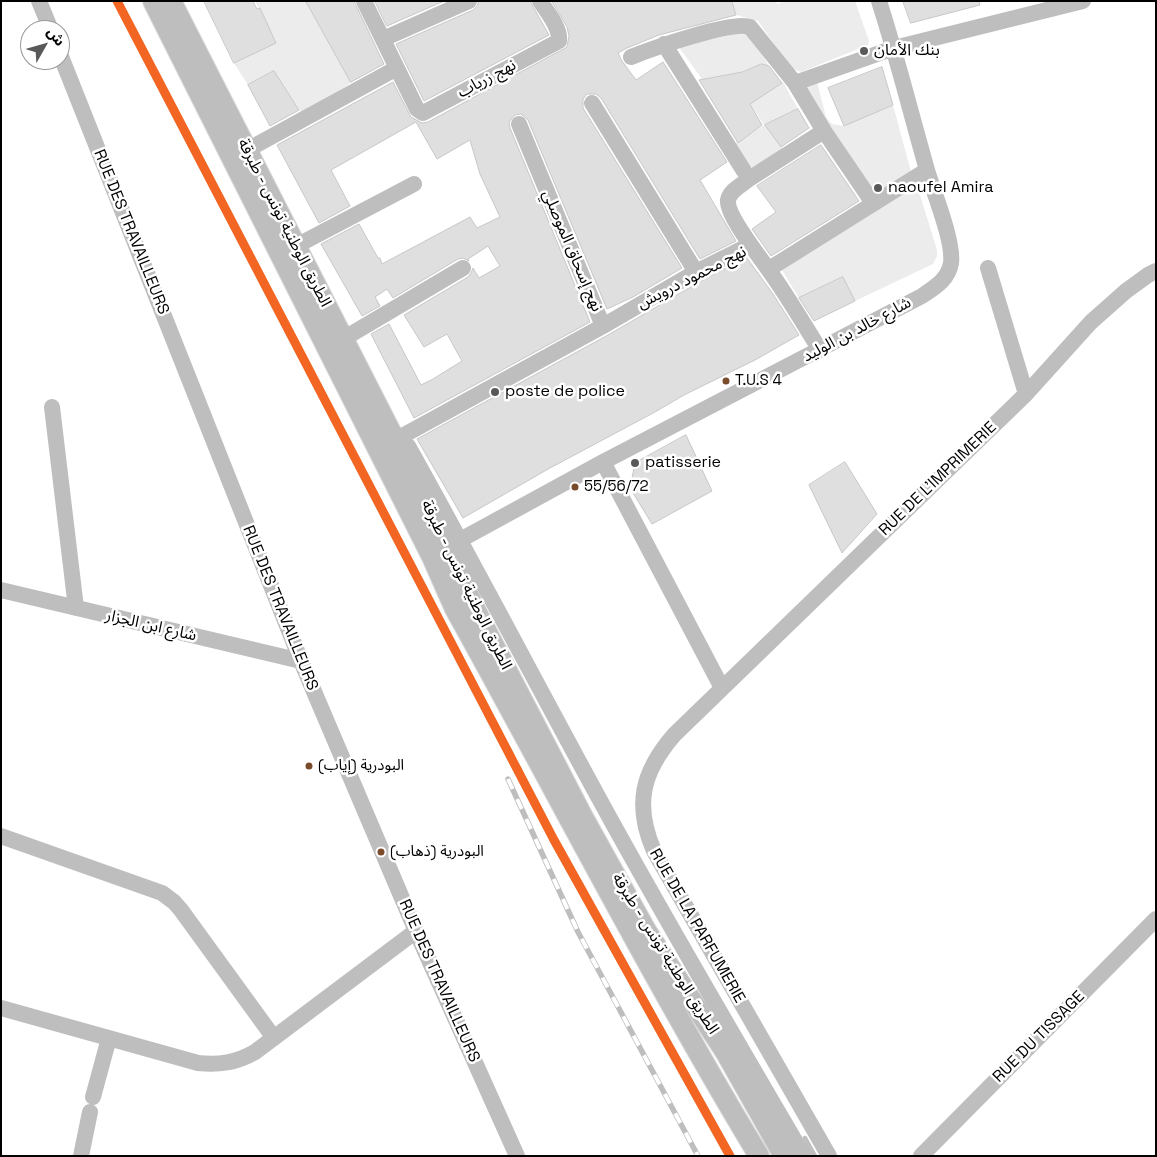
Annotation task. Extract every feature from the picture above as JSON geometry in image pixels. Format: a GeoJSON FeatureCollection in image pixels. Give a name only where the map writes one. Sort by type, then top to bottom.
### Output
{"type":"FeatureCollection","features":[{"type":"Feature","properties":{"kind":"main road","name":"الطريق الوطنية تونس - طبرقة"},"geometry":{"type":"LineString","coordinates":[[153,1],[447,548],[455,609],[621,916],[711,1077],[759,1156]]}},
{"type":"Feature","properties":{"kind":"main road","name":"الطريق الوطنية تونس - طبرقة"},"geometry":{"type":"LineString","coordinates":[[171,1],[347,337],[398,438],[473,605],[588,825],[647,932],[726,1052],[784,1156]]}},
{"type":"Feature","properties":{"kind":"street"},"geometry":{"type":"LineString","coordinates":[[39,1],[47,20]]}},
{"type":"Feature","properties":{"kind":"street"},"geometry":{"type":"LineString","coordinates":[[180,1],[248,149],[397,68],[364,1]]}},
{"type":"Feature","properties":{"kind":"street"},"geometry":{"type":"LineString","coordinates":[[383,39],[469,1]]}},
{"type":"Feature","properties":{"kind":"street","name":"نهج زرياب"},"geometry":{"type":"LineString","coordinates":[[397,68],[418,109],[423,113],[427,112],[559,41],[558,30],[540,1]]}},
{"type":"Feature","properties":{"kind":"street","name":"شارع خالد بن الوليد"},"geometry":{"type":"LineString","coordinates":[[447,548],[603,462],[922,296],[944,278],[951,264],[951,249],[927,170],[894,48],[878,1]]}},
{"type":"Feature","properties":{"kind":"street"},"geometry":{"type":"LineString","coordinates":[[795,83],[894,48],[1083,1]]}},
{"type":"Feature","properties":{"kind":"street"},"geometry":{"type":"LineString","coordinates":[[632,57],[664,44],[736,26],[746,26],[754,31],[795,83],[824,132],[873,203]]}},
{"type":"Feature","properties":{"kind":"street"},"geometry":{"type":"LineString","coordinates":[[664,44],[749,179]]}},
{"type":"Feature","properties":{"kind":"street","name":"RUE DES TRAVAILLEURS"},"geometry":{"type":"LineString","coordinates":[[66,70],[301,661],[416,931],[517,1156]]}},
{"type":"Feature","properties":{"kind":"street"},"geometry":{"type":"LineString","coordinates":[[592,103],[696,272]]}},
{"type":"Feature","properties":{"kind":"street","name":"نهج إسحاق الموصلي"},"geometry":{"type":"LineString","coordinates":[[398,438],[603,326],[519,124]]}},
{"type":"Feature","properties":{"kind":"street"},"geometry":{"type":"LineString","coordinates":[[750,245],[730,209],[728,201],[734,191],[749,179],[824,132]]}},
{"type":"Feature","properties":{"kind":"street"},"geometry":{"type":"LineString","coordinates":[[768,269],[927,170]]}},
{"type":"Feature","properties":{"kind":"street"},"geometry":{"type":"LineString","coordinates":[[298,245],[414,184]]}},
{"type":"Feature","properties":{"kind":"street","name":"نهج محمود درويش"},"geometry":{"type":"LineString","coordinates":[[603,326],[696,272],[750,245],[768,269],[820,350]]}},
{"type":"Feature","properties":{"kind":"street"},"geometry":{"type":"LineString","coordinates":[[347,337],[463,268]]}},
{"type":"Feature","properties":{"kind":"street"},"geometry":{"type":"LineString","coordinates":[[988,268],[1026,394]]}},
{"type":"Feature","properties":{"kind":"street","name":"RUE DE L'IMPRIMERIE"},"geometry":{"type":"LineString","coordinates":[[722,688],[1026,394],[1091,322],[1126,291],[1156,271]]}},
{"type":"Feature","properties":{"kind":"street"},"geometry":{"type":"LineString","coordinates":[[52,407],[76,608]]}},
{"type":"Feature","properties":{"kind":"street"},"geometry":{"type":"LineString","coordinates":[[603,462],[722,688]]}},
{"type":"Feature","properties":{"kind":"street"},"geometry":{"type":"LineString","coordinates":[[447,548],[600,800],[804,1156]]}},
{"type":"Feature","properties":{"kind":"street","name":"شارع ابن الجزار"},"geometry":{"type":"LineString","coordinates":[[1,590],[301,661]]}},
{"type":"Feature","properties":{"kind":"street","name":"RUE DE LA PARFUMERIE"},"geometry":{"type":"LineString","coordinates":[[722,688],[659,752],[652,765],[645,787],[643,814],[645,826],[654,851],[829,1156]]}},
{"type":"Feature","properties":{"kind":"street"},"geometry":{"type":"LineString","coordinates":[[1,836],[169,897],[181,910],[274,1038]]}},
{"type":"Feature","properties":{"kind":"street","name":"RUE DU TISSAGE"},"geometry":{"type":"LineString","coordinates":[[922,1156],[1156,919]]}},
{"type":"Feature","properties":{"kind":"street"},"geometry":{"type":"LineString","coordinates":[[1,1008],[198,1063],[216,1065],[244,1059],[416,931]]}},
{"type":"Feature","properties":{"kind":"street"},"geometry":{"type":"LineString","coordinates":[[81,1156],[91,1104],[109,1038]]}},
{"type":"Feature","properties":{"kind":"shaded area"},"geometry":{"type":"Polygon","coordinates":[[[255,1],[308,1],[352,82],[303,115],[274,71],[248,85],[234,63],[276,42],[255,1]]]}},
{"type":"Feature","properties":{"kind":"shaded area"},"geometry":{"type":"Polygon","coordinates":[[[733,1],[776,1],[777,4],[785,1],[855,1],[869,41],[868,45],[801,72],[791,68],[758,21],[736,15],[733,1]]]}},
{"type":"Feature","properties":{"kind":"shaded area"},"geometry":{"type":"Polygon","coordinates":[[[748,31],[769,66],[762,64],[740,72],[702,79],[678,46],[748,31]]]}},
{"type":"Feature","properties":{"kind":"shaded area"},"geometry":{"type":"Polygon","coordinates":[[[783,82],[798,109],[765,125],[784,151],[755,168],[751,167],[745,162],[734,144],[764,125],[748,100],[759,97],[783,82]]]}},
{"type":"Feature","properties":{"kind":"shaded area"},"geometry":{"type":"Polygon","coordinates":[[[817,82],[826,117],[832,124],[844,126],[893,105],[911,172],[873,195],[805,88],[817,82]]]}},
{"type":"Feature","properties":{"kind":"shaded area"},"geometry":{"type":"Polygon","coordinates":[[[916,182],[937,250],[937,256],[933,264],[855,301],[843,277],[799,298],[779,265],[916,182]]]}},
{"type":"Feature","properties":{"kind":"building"},"geometry":{"type":"Polygon","coordinates":[[[204,1],[253,1],[257,9],[260,8],[276,43],[234,63],[204,1]]]}},
{"type":"Feature","properties":{"kind":"building"},"geometry":{"type":"Polygon","coordinates":[[[306,1],[354,1],[384,64],[351,82],[306,1]]]}},
{"type":"Feature","properties":{"kind":"building"},"geometry":{"type":"Polygon","coordinates":[[[375,1],[444,1],[387,26],[375,1]]]}},
{"type":"Feature","properties":{"kind":"building"},"geometry":{"type":"Polygon","coordinates":[[[479,1],[530,1],[549,35],[424,101],[396,44],[473,10],[479,1]]]}},
{"type":"Feature","properties":{"kind":"building"},"geometry":{"type":"Polygon","coordinates":[[[552,1],[732,1],[736,15],[659,35],[618,53],[636,80],[663,62],[727,162],[700,180],[736,241],[700,259],[601,98],[596,94],[587,94],[583,99],[583,108],[682,268],[633,297],[607,309],[528,120],[521,114],[515,115],[509,122],[510,128],[590,322],[414,418],[371,334],[389,324],[421,385],[433,379],[462,361],[447,334],[424,347],[404,315],[468,277],[473,268],[479,278],[500,266],[488,246],[468,259],[469,261],[463,258],[458,259],[393,298],[387,289],[375,297],[380,306],[362,316],[321,244],[359,224],[382,264],[470,217],[477,228],[500,217],[480,174],[470,140],[437,159],[416,122],[331,170],[350,206],[319,223],[277,145],[393,82],[411,117],[422,123],[428,122],[567,47],[569,36],[567,27],[552,1]]]}},
{"type":"Feature","properties":{"kind":"building"},"geometry":{"type":"Polygon","coordinates":[[[903,1],[979,1],[980,5],[911,23],[903,1]]]}},
{"type":"Feature","properties":{"kind":"building"},"geometry":{"type":"Polygon","coordinates":[[[762,64],[769,66],[782,83],[750,104],[762,125],[738,143],[699,80],[742,72],[762,64]]]}},
{"type":"Feature","properties":{"kind":"building"},"geometry":{"type":"Polygon","coordinates":[[[882,67],[893,105],[844,126],[828,88],[882,67]]]}},
{"type":"Feature","properties":{"kind":"building"},"geometry":{"type":"Polygon","coordinates":[[[274,71],[299,110],[270,126],[248,85],[274,71]]]}},
{"type":"Feature","properties":{"kind":"building"},"geometry":{"type":"Polygon","coordinates":[[[798,109],[809,128],[781,147],[765,125],[798,109]]]}},
{"type":"Feature","properties":{"kind":"building"},"geometry":{"type":"Polygon","coordinates":[[[821,145],[859,201],[771,256],[752,229],[776,212],[757,186],[821,145]]]}},
{"type":"Feature","properties":{"kind":"building"},"geometry":{"type":"Polygon","coordinates":[[[747,258],[799,335],[755,360],[684,395],[463,518],[417,439],[608,335],[701,281],[747,258]]]}},
{"type":"Feature","properties":{"kind":"building"},"geometry":{"type":"Polygon","coordinates":[[[843,277],[855,301],[814,321],[799,298],[843,277]]]}},
{"type":"Feature","properties":{"kind":"building"},"geometry":{"type":"Polygon","coordinates":[[[686,435],[712,491],[652,524],[630,488],[635,463],[686,435]]]}},
{"type":"Feature","properties":{"kind":"building"},"geometry":{"type":"Polygon","coordinates":[[[845,462],[877,514],[842,553],[809,485],[845,462]]]}},
{"type":"Feature","properties":{"kind":"waterway"},"geometry":{"type":"LineString","coordinates":[[805,1138],[815,1156]]}},
{"type":"Feature","properties":{"kind":"railway"},"geometry":{"type":"LineString","coordinates":[[508,779],[578,932],[698,1156]]}},
{"type":"Feature","properties":{"kind":"transit line"},"geometry":{"type":"LineString","coordinates":[[117,1],[554,840],[730,1156]]}},
{"type":"Feature","properties":{"kind":"place","name":"بنك الأمان"},"geometry":{"type":"Point","coordinates":[864,51]}},
{"type":"Feature","properties":{"kind":"place","name":"naoufel Amira"},"geometry":{"type":"Point","coordinates":[878,188]}},
{"type":"Feature","properties":{"kind":"place","name":"T.U.S 4"},"geometry":{"type":"Point","coordinates":[726,381]}},
{"type":"Feature","properties":{"kind":"place","name":"poste de police"},"geometry":{"type":"Point","coordinates":[495,392]}},
{"type":"Feature","properties":{"kind":"place","name":"patisserie"},"geometry":{"type":"Point","coordinates":[635,463]}},
{"type":"Feature","properties":{"kind":"place","name":"55/56/72"},"geometry":{"type":"Point","coordinates":[575,487]}},
{"type":"Feature","properties":{"kind":"place","name":"البودرية (إياب)"},"geometry":{"type":"Point","coordinates":[309,766]}},
{"type":"Feature","properties":{"kind":"place","name":"البودرية (ذهاب)"},"geometry":{"type":"Point","coordinates":[381,852]}}]}
